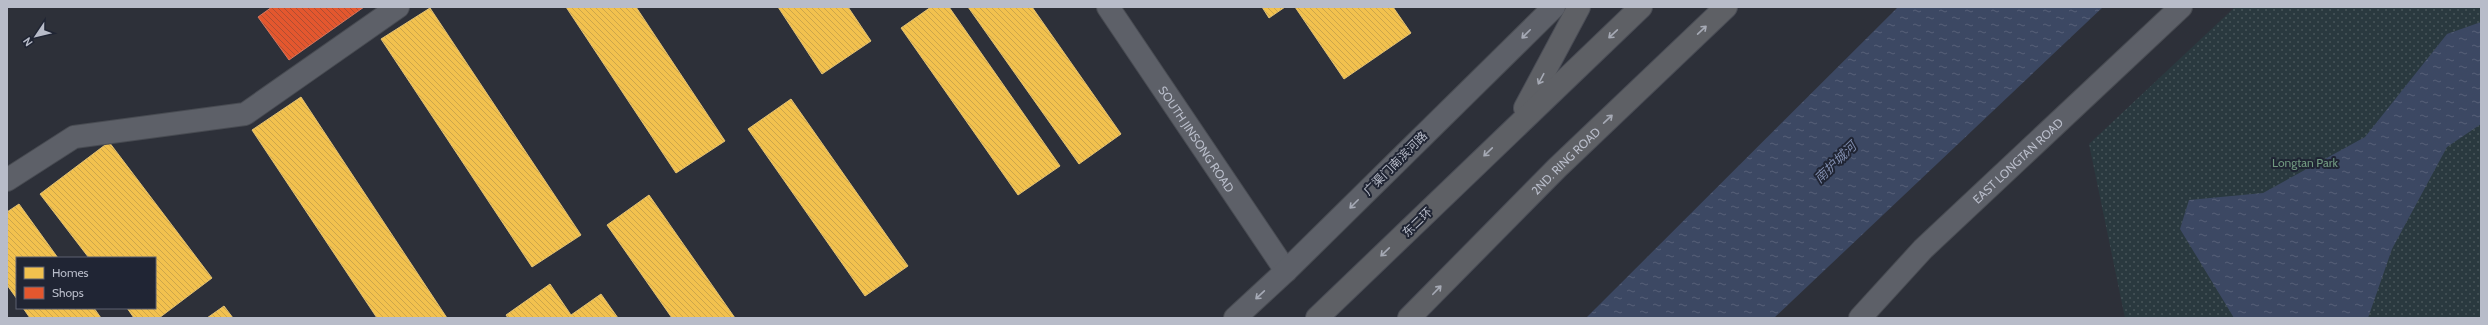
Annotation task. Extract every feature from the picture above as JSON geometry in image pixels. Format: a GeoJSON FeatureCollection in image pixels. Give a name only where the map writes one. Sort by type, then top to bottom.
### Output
{"type":"FeatureCollection","features":[{"type":"Feature","properties":{"kind":"highway"},"geometry":{"type":"LineString","coordinates":[[1516,125],[1579,7]]}},
{"type":"Feature","properties":{"kind":"highway"},"geometry":{"type":"LineString","coordinates":[[1516,125],[1641,7]]}},
{"type":"Feature","properties":{"kind":"highway","name":"2ND. RING ROAD"},"geometry":{"type":"LineString","coordinates":[[1409,318],[1557,168],[1726,7]]}},
{"type":"Feature","properties":{"kind":"highway","name":"东二环"},"geometry":{"type":"LineString","coordinates":[[1317,318],[1516,125]]}},
{"type":"Feature","properties":{"kind":"street"},"geometry":{"type":"LineString","coordinates":[[7,180],[74,136],[245,114],[398,7]]}},
{"type":"Feature","properties":{"kind":"street","name":"SOUTH JINSONG ROAD"},"geometry":{"type":"LineString","coordinates":[[1108,7],[1286,272]]}},
{"type":"Feature","properties":{"kind":"street","name":"广渠门南滨河路"},"geometry":{"type":"LineString","coordinates":[[1235,318],[1286,272],[1554,7]]}},
{"type":"Feature","properties":{"kind":"street","name":"EAST LONGTAN ROAD"},"geometry":{"type":"LineString","coordinates":[[1860,318],[1923,249],[2181,7]]}},
{"type":"Feature","properties":{"kind":"green space","name":"Longtan Park"},"geometry":{"type":"Polygon","coordinates":[[[2235,7],[2481,7],[2481,318],[2125,318],[2089,144],[2235,7]]]}},
{"type":"Feature","properties":{"kind":"water","name":"南护城河"},"geometry":{"type":"Polygon","coordinates":[[[1898,7],[2103,7],[1774,318],[1586,318],[1898,7]]]}},
{"type":"Feature","properties":{"kind":"water"},"geometry":{"type":"Polygon","coordinates":[[[2481,22],[2481,124],[2447,147],[2392,249],[2368,318],[2234,318],[2180,229],[2189,200],[2263,193],[2365,137],[2447,34],[2481,22]]]}},
{"type":"Feature","properties":{"kind":"building: Homes"},"geometry":{"type":"Polygon","coordinates":[[[566,7],[636,7],[725,141],[676,173],[566,7]]]}},
{"type":"Feature","properties":{"kind":"building: Homes"},"geometry":{"type":"Polygon","coordinates":[[[778,7],[848,7],[871,41],[822,74],[778,7]]]}},
{"type":"Feature","properties":{"kind":"building: Homes"},"geometry":{"type":"Polygon","coordinates":[[[931,7],[949,7],[1060,166],[1018,195],[901,28],[931,7]]]}},
{"type":"Feature","properties":{"kind":"building: Homes"},"geometry":{"type":"Polygon","coordinates":[[[968,7],[1032,7],[1121,134],[1079,164],[968,7]]]}},
{"type":"Feature","properties":{"kind":"building: Homes"},"geometry":{"type":"Polygon","coordinates":[[[1262,7],[1285,7],[1269,18],[1262,7]]]}},
{"type":"Feature","properties":{"kind":"building: Homes"},"geometry":{"type":"Polygon","coordinates":[[[1295,7],[1393,7],[1411,33],[1344,79],[1295,7]]]}},
{"type":"Feature","properties":{"kind":"building: Homes"},"geometry":{"type":"Polygon","coordinates":[[[430,8],[581,235],[532,267],[381,39],[430,8]]]}},
{"type":"Feature","properties":{"kind":"building: Homes"},"geometry":{"type":"Polygon","coordinates":[[[301,97],[447,318],[377,318],[252,130],[301,97]]]}},
{"type":"Feature","properties":{"kind":"building: Homes"},"geometry":{"type":"Polygon","coordinates":[[[791,99],[908,266],[865,296],[748,129],[791,99]]]}},
{"type":"Feature","properties":{"kind":"building: Homes"},"geometry":{"type":"Polygon","coordinates":[[[109,142],[212,278],[159,318],[134,318],[128,309],[156,309],[156,257],[88,257],[40,194],[109,142]]]}},
{"type":"Feature","properties":{"kind":"building: Homes"},"geometry":{"type":"Polygon","coordinates":[[[649,195],[735,318],[672,318],[607,225],[649,195]]]}},
{"type":"Feature","properties":{"kind":"building: Homes"},"geometry":{"type":"Polygon","coordinates":[[[19,204],[57,257],[16,257],[16,298],[7,285],[7,212],[19,204]]]}},
{"type":"Feature","properties":{"kind":"building: Homes"},"geometry":{"type":"Polygon","coordinates":[[[550,284],[571,315],[601,294],[618,318],[508,318],[506,315],[550,284]]]}},
{"type":"Feature","properties":{"kind":"building: Homes"},"geometry":{"type":"Polygon","coordinates":[[[224,306],[233,318],[207,318],[224,306]]]}},
{"type":"Feature","properties":{"kind":"building: Homes"},"geometry":{"type":"Polygon","coordinates":[[[24,309],[95,309],[101,318],[30,318],[24,309]]]}},
{"type":"Feature","properties":{"kind":"building: Shops"},"geometry":{"type":"Polygon","coordinates":[[[272,7],[364,7],[289,60],[258,17],[272,7]]]}}]}
